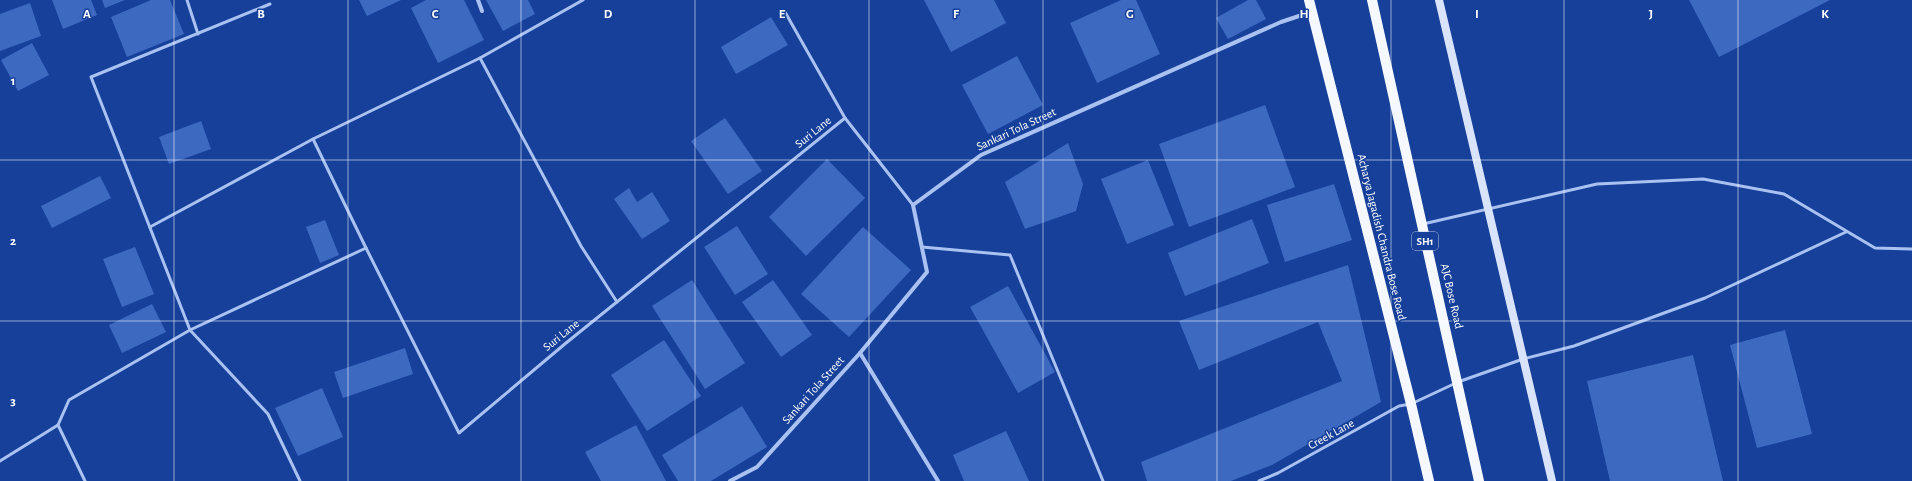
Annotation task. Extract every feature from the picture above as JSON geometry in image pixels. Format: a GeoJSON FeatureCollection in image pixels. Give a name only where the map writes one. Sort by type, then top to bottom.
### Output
{"type":"FeatureCollection","features":[{"type":"Feature","properties":{"kind":"main road","name":"Acharya Jagadish Chandra Bose Road"},"geometry":{"type":"LineString","coordinates":[[1309,0],[1429,481]]}},
{"type":"Feature","properties":{"kind":"main road","name":"AJC Bose Road"},"geometry":{"type":"LineString","coordinates":[[1372,0],[1479,481]]}},
{"type":"Feature","properties":{"kind":"street"},"geometry":{"type":"LineString","coordinates":[[478,0],[482,11]]}},
{"type":"Feature","properties":{"kind":"street"},"geometry":{"type":"LineString","coordinates":[[1439,0],[1552,481]]}},
{"type":"Feature","properties":{"kind":"street","name":"Sankari Tola Street"},"geometry":{"type":"LineString","coordinates":[[730,481],[757,466],[860,353],[927,272],[913,205],[981,155],[1281,22],[1311,12]]}},
{"type":"Feature","properties":{"kind":"street"},"geometry":{"type":"LineString","coordinates":[[860,353],[938,481]]}},
{"type":"Feature","properties":{"kind":"lane"},"geometry":{"type":"LineString","coordinates":[[187,0],[198,34]]}},
{"type":"Feature","properties":{"kind":"lane"},"geometry":{"type":"LineString","coordinates":[[150,227],[313,139],[480,58],[583,0]]}},
{"type":"Feature","properties":{"kind":"lane"},"geometry":{"type":"LineString","coordinates":[[270,4],[91,77],[190,330],[268,414],[300,481]]}},
{"type":"Feature","properties":{"kind":"lane"},"geometry":{"type":"LineString","coordinates":[[785,12],[845,118]]}},
{"type":"Feature","properties":{"kind":"lane"},"geometry":{"type":"LineString","coordinates":[[480,58],[581,246],[617,302]]}},
{"type":"Feature","properties":{"kind":"lane","name":"Suri Lane"},"geometry":{"type":"LineString","coordinates":[[313,139],[366,248],[460,432],[617,302],[845,118],[913,205]]}},
{"type":"Feature","properties":{"kind":"lane"},"geometry":{"type":"LineString","coordinates":[[1421,224],[1597,184],[1703,179],[1784,194],[1875,248],[1912,249]]}},
{"type":"Feature","properties":{"kind":"lane","name":"Creek Lane"},"geometry":{"type":"LineString","coordinates":[[1259,481],[1278,473],[1399,406],[1411,404],[1458,382],[1524,359],[1574,346],[1705,298],[1846,232]]}},
{"type":"Feature","properties":{"kind":"lane"},"geometry":{"type":"LineString","coordinates":[[922,247],[1010,255],[1103,481]]}},
{"type":"Feature","properties":{"kind":"lane"},"geometry":{"type":"LineString","coordinates":[[0,461],[58,425],[69,400],[190,330],[366,248]]}},
{"type":"Feature","properties":{"kind":"lane"},"geometry":{"type":"LineString","coordinates":[[58,425],[85,481]]}},
{"type":"Feature","properties":{"kind":"building"},"geometry":{"type":"Polygon","coordinates":[[[52,0],[91,0],[97,15],[63,29],[52,0]]]}},
{"type":"Feature","properties":{"kind":"building"},"geometry":{"type":"Polygon","coordinates":[[[102,0],[125,0],[105,8],[102,0]]]}},
{"type":"Feature","properties":{"kind":"building"},"geometry":{"type":"Polygon","coordinates":[[[151,0],[170,0],[184,34],[127,57],[111,17],[151,0]]]}},
{"type":"Feature","properties":{"kind":"building"},"geometry":{"type":"Polygon","coordinates":[[[359,0],[401,0],[367,16],[359,0]]]}},
{"type":"Feature","properties":{"kind":"building"},"geometry":{"type":"Polygon","coordinates":[[[426,0],[464,0],[484,40],[438,63],[411,8],[426,0]]]}},
{"type":"Feature","properties":{"kind":"building"},"geometry":{"type":"Polygon","coordinates":[[[486,0],[528,0],[535,14],[503,31],[486,0]]]}},
{"type":"Feature","properties":{"kind":"building"},"geometry":{"type":"Polygon","coordinates":[[[924,0],[994,0],[1006,23],[951,52],[924,0]]]}},
{"type":"Feature","properties":{"kind":"building"},"geometry":{"type":"Polygon","coordinates":[[[1121,0],[1136,0],[1160,54],[1097,83],[1070,23],[1121,0]]]}},
{"type":"Feature","properties":{"kind":"building"},"geometry":{"type":"Polygon","coordinates":[[[1248,0],[1256,0],[1266,19],[1228,39],[1216,18],[1248,0]]]}},
{"type":"Feature","properties":{"kind":"building"},"geometry":{"type":"Polygon","coordinates":[[[1689,0],[1830,0],[1719,57],[1689,0]]]}},
{"type":"Feature","properties":{"kind":"building"},"geometry":{"type":"Polygon","coordinates":[[[30,3],[41,36],[0,51],[0,14],[30,3]]]}},
{"type":"Feature","properties":{"kind":"building"},"geometry":{"type":"Polygon","coordinates":[[[771,17],[788,45],[736,74],[721,47],[771,17]]]}},
{"type":"Feature","properties":{"kind":"building"},"geometry":{"type":"Polygon","coordinates":[[[32,43],[49,75],[18,91],[1,60],[32,43]]]}},
{"type":"Feature","properties":{"kind":"building"},"geometry":{"type":"Polygon","coordinates":[[[1017,56],[1043,105],[988,134],[962,85],[1017,56]]]}},
{"type":"Feature","properties":{"kind":"building"},"geometry":{"type":"Polygon","coordinates":[[[1265,105],[1295,187],[1189,227],[1159,144],[1265,105]]]}},
{"type":"Feature","properties":{"kind":"building"},"geometry":{"type":"Polygon","coordinates":[[[725,118],[762,171],[728,194],[691,141],[725,118]]]}},
{"type":"Feature","properties":{"kind":"building"},"geometry":{"type":"Polygon","coordinates":[[[201,121],[211,149],[169,164],[159,137],[201,121]]]}},
{"type":"Feature","properties":{"kind":"building"},"geometry":{"type":"Polygon","coordinates":[[[1068,143],[1083,184],[1076,211],[1025,229],[1005,182],[1068,143]]]}},
{"type":"Feature","properties":{"kind":"building"},"geometry":{"type":"Polygon","coordinates":[[[827,159],[865,198],[806,256],[769,217],[827,159]]]}},
{"type":"Feature","properties":{"kind":"building"},"geometry":{"type":"Polygon","coordinates":[[[1148,160],[1174,225],[1127,244],[1101,179],[1148,160]]]}},
{"type":"Feature","properties":{"kind":"building"},"geometry":{"type":"Polygon","coordinates":[[[100,176],[111,198],[52,228],[41,206],[100,176]]]}},
{"type":"Feature","properties":{"kind":"building"},"geometry":{"type":"Polygon","coordinates":[[[1334,184],[1352,240],[1285,262],[1267,205],[1334,184]]]}},
{"type":"Feature","properties":{"kind":"building"},"geometry":{"type":"Polygon","coordinates":[[[629,188],[637,202],[652,192],[670,221],[642,239],[614,199],[629,188]]]}},
{"type":"Feature","properties":{"kind":"building"},"geometry":{"type":"Polygon","coordinates":[[[1252,219],[1269,263],[1185,296],[1168,253],[1252,219]]]}},
{"type":"Feature","properties":{"kind":"building"},"geometry":{"type":"Polygon","coordinates":[[[325,220],[339,255],[320,263],[306,227],[325,220]]]}},
{"type":"Feature","properties":{"kind":"building"},"geometry":{"type":"Polygon","coordinates":[[[737,226],[768,274],[735,295],[704,247],[737,226]]]}},
{"type":"Feature","properties":{"kind":"building"},"geometry":{"type":"Polygon","coordinates":[[[863,227],[911,270],[849,337],[801,294],[863,227]]]}},
{"type":"Feature","properties":{"kind":"building"},"geometry":{"type":"Polygon","coordinates":[[[135,247],[154,294],[122,307],[103,259],[135,247]]]}},
{"type":"Feature","properties":{"kind":"building"},"geometry":{"type":"Polygon","coordinates":[[[1348,265],[1381,402],[1272,465],[1231,481],[1147,481],[1141,462],[1342,381],[1318,322],[1199,370],[1179,321],[1348,265]]]}},
{"type":"Feature","properties":{"kind":"building"},"geometry":{"type":"Polygon","coordinates":[[[692,280],[745,363],[705,389],[652,306],[692,280]]]}},
{"type":"Feature","properties":{"kind":"building"},"geometry":{"type":"Polygon","coordinates":[[[773,280],[812,335],[781,357],[742,302],[773,280]]]}},
{"type":"Feature","properties":{"kind":"building"},"geometry":{"type":"Polygon","coordinates":[[[1008,286],[1055,372],[1018,393],[970,307],[1008,286]]]}},
{"type":"Feature","properties":{"kind":"building"},"geometry":{"type":"Polygon","coordinates":[[[152,304],[166,332],[122,353],[109,325],[152,304]]]}},
{"type":"Feature","properties":{"kind":"building"},"geometry":{"type":"Polygon","coordinates":[[[1785,330],[1812,434],[1757,448],[1730,345],[1785,330]]]}},
{"type":"Feature","properties":{"kind":"building"},"geometry":{"type":"Polygon","coordinates":[[[664,340],[701,396],[647,431],[611,375],[664,340]]]}},
{"type":"Feature","properties":{"kind":"building"},"geometry":{"type":"Polygon","coordinates":[[[405,348],[413,374],[343,398],[334,372],[405,348]]]}},
{"type":"Feature","properties":{"kind":"building"},"geometry":{"type":"Polygon","coordinates":[[[1693,355],[1723,481],[1610,481],[1587,381],[1693,355]]]}},
{"type":"Feature","properties":{"kind":"building"},"geometry":{"type":"Polygon","coordinates":[[[322,388],[343,437],[298,456],[275,408],[322,388]]]}},
{"type":"Feature","properties":{"kind":"building"},"geometry":{"type":"Polygon","coordinates":[[[742,406],[767,447],[711,481],[678,481],[662,455],[742,406]]]}},
{"type":"Feature","properties":{"kind":"building"},"geometry":{"type":"Polygon","coordinates":[[[636,425],[666,481],[601,481],[585,452],[636,425]]]}},
{"type":"Feature","properties":{"kind":"building"},"geometry":{"type":"Polygon","coordinates":[[[1006,431],[1029,481],[964,481],[953,455],[1006,431]]]}}]}
